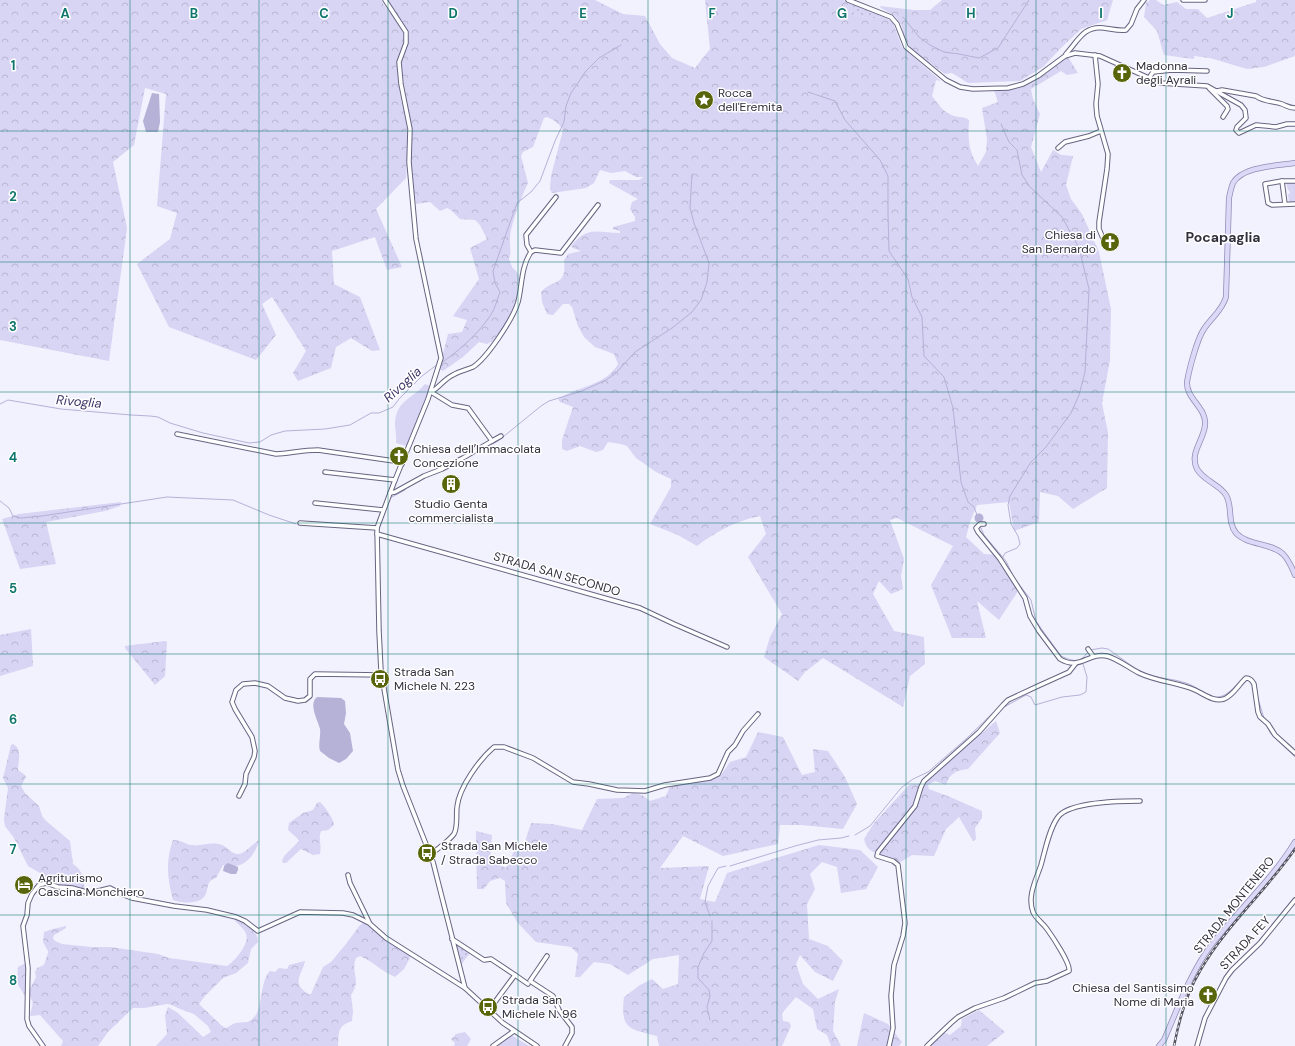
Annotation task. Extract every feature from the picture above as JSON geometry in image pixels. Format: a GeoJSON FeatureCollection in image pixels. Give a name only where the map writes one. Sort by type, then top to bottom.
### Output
{"type":"FeatureCollection","features":[{"type":"Feature","properties":{"kind":"main road"},"geometry":{"type":"LineString","coordinates":[[1295,163],[1245,172],[1232,184],[1229,198],[1226,297],[1222,308],[1206,326],[1199,338],[1188,382],[1191,395],[1201,409],[1206,420],[1205,429],[1196,450],[1195,457],[1197,469],[1218,486],[1226,496],[1232,524],[1238,535],[1251,542],[1276,549],[1287,559],[1295,575]]}},
{"type":"Feature","properties":{"kind":"main road","name":"STRADA MONTENERO"},"geometry":{"type":"LineString","coordinates":[[1159,1046],[1164,1040],[1192,977],[1204,956],[1221,932],[1277,868],[1295,842]]}},
{"type":"Feature","properties":{"kind":"street"},"geometry":{"type":"LineString","coordinates":[[384,0],[406,32],[406,43],[399,62],[401,84],[410,129],[409,162],[416,239],[439,348],[440,360],[431,392],[377,528],[379,631],[382,675],[398,770],[430,855],[465,988]]}},
{"type":"Feature","properties":{"kind":"street"},"geometry":{"type":"LineString","coordinates":[[848,0],[891,17],[897,24],[906,47],[946,80],[960,87],[973,89],[1008,88],[1023,84],[1038,76],[1065,56],[1086,31],[1093,28],[1126,30],[1131,24],[1137,9],[1144,0]]}},
{"type":"Feature","properties":{"kind":"street"},"geometry":{"type":"LineString","coordinates":[[1183,0],[1206,0]]}},
{"type":"Feature","properties":{"kind":"street"},"geometry":{"type":"LineString","coordinates":[[1075,53],[1076,43]]}},
{"type":"Feature","properties":{"kind":"street"},"geometry":{"type":"LineString","coordinates":[[1065,56],[1075,53],[1095,55],[1104,57],[1160,83],[1207,86],[1241,105],[1245,110],[1246,118],[1236,130],[1239,133],[1256,125],[1276,127],[1287,124],[1295,124]]}},
{"type":"Feature","properties":{"kind":"street"},"geometry":{"type":"LineString","coordinates":[[1095,55],[1098,84],[1096,104],[1097,116],[1108,149],[1108,159],[1099,222],[1099,229],[1105,243]]}},
{"type":"Feature","properties":{"kind":"street"},"geometry":{"type":"LineString","coordinates":[[1149,78],[1153,72],[1167,70],[1207,71]]}},
{"type":"Feature","properties":{"kind":"street"},"geometry":{"type":"LineString","coordinates":[[1207,86],[1227,106],[1228,109],[1223,117]]}},
{"type":"Feature","properties":{"kind":"street"},"geometry":{"type":"LineString","coordinates":[[1216,92],[1222,90],[1256,96],[1261,100],[1284,104],[1288,108],[1295,108]]}},
{"type":"Feature","properties":{"kind":"street"},"geometry":{"type":"LineString","coordinates":[[1058,148],[1065,142],[1101,131]]}},
{"type":"Feature","properties":{"kind":"street"},"geometry":{"type":"LineString","coordinates":[[1295,180],[1265,184],[1267,202],[1272,205],[1295,204]]}},
{"type":"Feature","properties":{"kind":"street"},"geometry":{"type":"LineString","coordinates":[[1282,182],[1285,204]]}},
{"type":"Feature","properties":{"kind":"street"},"geometry":{"type":"LineString","coordinates":[[431,392],[453,374],[472,367],[478,363],[506,327],[517,304],[524,271],[531,252],[527,244],[526,235],[556,197]]}},
{"type":"Feature","properties":{"kind":"street"},"geometry":{"type":"LineString","coordinates":[[531,252],[535,250],[561,253],[598,205]]}},
{"type":"Feature","properties":{"kind":"street"},"geometry":{"type":"LineString","coordinates":[[431,392],[452,405],[468,408],[492,442]]}},
{"type":"Feature","properties":{"kind":"street"},"geometry":{"type":"LineString","coordinates":[[177,434],[276,454],[305,450],[318,450],[394,461],[402,464]]}},
{"type":"Feature","properties":{"kind":"street"},"geometry":{"type":"LineString","coordinates":[[390,493],[442,469],[501,436]]}},
{"type":"Feature","properties":{"kind":"street"},"geometry":{"type":"LineString","coordinates":[[325,472],[395,480]]}},
{"type":"Feature","properties":{"kind":"street"},"geometry":{"type":"LineString","coordinates":[[315,503],[383,510]]}},
{"type":"Feature","properties":{"kind":"street"},"geometry":{"type":"LineString","coordinates":[[300,523],[377,528]]}},
{"type":"Feature","properties":{"kind":"street"},"geometry":{"type":"LineString","coordinates":[[984,524],[980,524],[976,528],[978,532],[994,550],[1025,598],[1030,616],[1039,631],[1060,658],[1065,661],[1076,663],[1087,660],[1093,656],[1109,657],[1155,680],[1185,685],[1217,700],[1230,696],[1242,681],[1246,678],[1250,678],[1254,684],[1258,712],[1275,735],[1295,753]]}},
{"type":"Feature","properties":{"kind":"street","name":"STRADA SAN SECONDO"},"geometry":{"type":"LineString","coordinates":[[377,534],[640,608],[674,624],[728,646]]}},
{"type":"Feature","properties":{"kind":"street"},"geometry":{"type":"LineString","coordinates":[[1089,651],[1093,656]]}},
{"type":"Feature","properties":{"kind":"street"},"geometry":{"type":"LineString","coordinates":[[889,1046],[893,1028],[891,996],[894,965],[903,936],[905,918],[898,865],[892,860],[878,856],[883,845],[915,806],[924,781],[979,732],[1008,700],[1069,672],[1076,663]]}},
{"type":"Feature","properties":{"kind":"street"},"geometry":{"type":"LineString","coordinates":[[238,796],[244,784],[246,774],[254,757],[255,751],[252,737],[232,702],[236,690],[243,684],[255,683],[268,686],[285,698],[298,701],[306,699],[311,694],[310,678],[315,674],[382,675]]}},
{"type":"Feature","properties":{"kind":"street"},"geometry":{"type":"LineString","coordinates":[[430,855],[454,834],[459,798],[472,773],[494,747],[504,747],[533,758],[573,782],[618,790],[645,791],[665,784],[710,778],[718,774],[728,752],[735,745],[743,731],[758,714]]}},
{"type":"Feature","properties":{"kind":"street"},"geometry":{"type":"LineString","coordinates":[[927,1046],[951,1022],[969,1011],[1004,998],[1035,983],[1047,981],[1069,971],[1069,967],[1064,957],[1047,928],[1034,914],[1032,906],[1032,890],[1051,831],[1057,818],[1063,812],[1074,807],[1092,804],[1140,801]]}},
{"type":"Feature","properties":{"kind":"street"},"geometry":{"type":"LineString","coordinates":[[348,875],[350,883],[369,923]]}},
{"type":"Feature","properties":{"kind":"street"},"geometry":{"type":"LineString","coordinates":[[43,1046],[29,1026],[27,1019],[28,968],[23,926],[27,915],[28,903],[32,894],[39,885],[46,883],[58,887],[72,888],[90,893],[110,888],[132,898],[174,906],[207,910],[240,919],[258,931],[304,912],[347,914],[357,916],[369,923],[386,938],[465,988],[514,1031],[537,1046]]}},
{"type":"Feature","properties":{"kind":"street","name":"STRADA FEY"},"geometry":{"type":"LineString","coordinates":[[1197,1046],[1205,1018],[1226,978],[1232,970],[1260,943],[1295,900]]}},
{"type":"Feature","properties":{"kind":"street"},"geometry":{"type":"LineString","coordinates":[[452,938],[484,960],[491,959],[528,984]]}},
{"type":"Feature","properties":{"kind":"street"},"geometry":{"type":"LineString","coordinates":[[547,956],[530,981],[553,996],[559,1010],[572,1027],[572,1034],[565,1046]]}},
{"type":"Feature","properties":{"kind":"street"},"geometry":{"type":"LineString","coordinates":[[489,1010],[515,975]]}},
{"type":"Feature","properties":{"kind":"street"},"geometry":{"type":"LineString","coordinates":[[493,1046],[514,1031]]}},
{"type":"Feature","properties":{"kind":"green space"},"geometry":{"type":"Polygon","coordinates":[[[0,0],[381,0],[399,24],[404,38],[398,75],[407,129],[407,154],[406,178],[376,209],[402,267],[387,270],[375,237],[332,251],[334,284],[360,297],[380,350],[372,351],[351,338],[336,347],[331,368],[298,381],[293,373],[306,351],[272,297],[262,304],[276,335],[256,360],[169,327],[137,264],[170,239],[177,213],[157,206],[166,94],[145,88],[134,145],[113,162],[127,228],[109,361],[0,340],[0,0]]]}},
{"type":"Feature","properties":{"kind":"green space"},"geometry":{"type":"Polygon","coordinates":[[[388,0],[595,0],[623,14],[645,16],[660,44],[672,58],[695,68],[710,49],[705,0],[843,0],[849,2],[847,6],[859,15],[869,18],[884,16],[893,23],[902,47],[941,81],[936,80],[932,96],[947,113],[969,120],[969,144],[972,155],[978,166],[986,152],[987,139],[982,108],[998,102],[994,90],[1016,89],[1023,87],[1041,78],[1068,57],[1078,73],[1067,75],[1061,71],[1031,89],[1033,99],[1040,114],[1031,147],[1041,172],[1053,150],[1061,155],[1073,156],[1066,185],[1071,199],[1082,214],[1099,252],[1111,309],[1110,360],[1102,403],[1108,433],[1107,488],[1073,509],[1058,496],[1040,492],[1039,522],[1014,531],[1009,502],[977,505],[966,537],[984,554],[996,555],[1018,591],[999,620],[977,601],[986,638],[952,638],[931,585],[953,546],[897,518],[890,520],[904,559],[901,576],[903,589],[891,594],[879,581],[873,594],[894,631],[924,637],[925,664],[910,676],[903,707],[823,658],[805,672],[798,681],[764,657],[770,637],[782,614],[748,557],[766,534],[760,516],[743,520],[727,527],[697,546],[678,535],[650,524],[671,487],[671,479],[656,472],[636,458],[627,446],[608,442],[603,450],[596,452],[580,446],[567,451],[562,449],[562,440],[573,407],[560,402],[558,399],[607,377],[618,364],[614,354],[595,347],[584,337],[578,326],[572,307],[569,304],[563,304],[553,315],[547,314],[542,302],[541,292],[558,281],[564,274],[564,260],[568,254],[581,251],[571,246],[577,239],[583,235],[594,232],[620,233],[620,231],[613,229],[613,227],[635,221],[635,217],[630,209],[632,202],[638,199],[609,183],[610,180],[639,180],[644,177],[636,177],[625,171],[611,173],[600,170],[594,183],[586,188],[552,193],[550,189],[551,176],[563,130],[552,119],[547,117],[544,118],[533,147],[523,152],[521,156],[528,183],[512,225],[509,259],[512,267],[518,273],[519,278],[517,301],[503,328],[493,341],[487,344],[479,342],[463,357],[443,371],[439,369],[448,334],[462,332],[467,320],[453,316],[479,279],[470,248],[487,239],[480,225],[475,220],[460,219],[447,208],[440,211],[430,202],[416,204],[412,182],[412,129],[401,62],[407,46],[409,33],[388,0]]]}},
{"type":"Feature","properties":{"kind":"green space"},"geometry":{"type":"Polygon","coordinates":[[[942,0],[1113,0],[1107,20],[1081,29],[1043,67],[1020,81],[968,83],[952,73],[945,74],[912,50],[904,38],[902,26],[895,16],[880,6],[914,10],[930,10],[942,0]]]}},
{"type":"Feature","properties":{"kind":"green space"},"geometry":{"type":"Polygon","coordinates":[[[1150,0],[1156,0],[1163,5],[1177,2],[1186,9],[1198,9],[1207,18],[1256,2],[1256,0],[1295,0],[1295,56],[1264,67],[1247,69],[1210,58],[1194,56],[1194,59],[1164,55],[1157,31],[1144,17],[1146,3],[1150,0]]]}},
{"type":"Feature","properties":{"kind":"green space"},"geometry":{"type":"Polygon","coordinates":[[[849,2],[884,16],[869,18],[859,15],[847,6],[849,2]]]}},
{"type":"Feature","properties":{"kind":"green space"},"geometry":{"type":"Polygon","coordinates":[[[1286,182],[1295,182],[1295,202],[1289,202],[1288,194],[1290,194],[1286,182]]]}},
{"type":"Feature","properties":{"kind":"green space"},"geometry":{"type":"Polygon","coordinates":[[[425,384],[430,386],[407,446],[396,443],[396,415],[402,404],[425,384]]]}},
{"type":"Feature","properties":{"kind":"green space"},"geometry":{"type":"Polygon","coordinates":[[[121,502],[120,506],[105,511],[46,522],[56,564],[20,569],[2,519],[19,514],[121,502]]]}},
{"type":"Feature","properties":{"kind":"green space"},"geometry":{"type":"Polygon","coordinates":[[[31,629],[33,666],[0,676],[0,635],[31,629]]]}},
{"type":"Feature","properties":{"kind":"green space"},"geometry":{"type":"Polygon","coordinates":[[[167,642],[165,676],[155,685],[125,648],[125,646],[167,642]]]}},
{"type":"Feature","properties":{"kind":"green space"},"geometry":{"type":"Polygon","coordinates":[[[996,721],[1000,733],[968,769],[954,773],[947,781],[946,785],[935,781],[928,785],[929,789],[982,811],[982,818],[975,828],[976,839],[973,841],[959,817],[946,829],[934,856],[912,855],[899,863],[896,859],[870,850],[864,839],[874,823],[909,785],[920,784],[927,780],[996,721]]]}},
{"type":"Feature","properties":{"kind":"green space"},"geometry":{"type":"Polygon","coordinates":[[[758,732],[783,737],[802,775],[815,772],[813,749],[828,751],[845,777],[857,804],[843,829],[801,825],[780,825],[778,844],[723,856],[683,836],[660,868],[709,866],[700,899],[715,902],[727,873],[819,845],[860,850],[878,867],[866,889],[841,893],[837,867],[822,862],[810,874],[815,889],[807,904],[809,939],[828,946],[843,961],[833,981],[815,972],[800,955],[796,964],[803,984],[818,999],[839,989],[835,1002],[833,1031],[841,1046],[831,1046],[827,1035],[817,1029],[813,1009],[796,997],[782,1013],[783,1021],[789,1022],[791,1026],[782,1046],[659,1046],[657,1036],[640,1032],[629,1026],[626,1022],[623,1008],[624,997],[640,985],[652,979],[663,989],[678,984],[679,955],[653,959],[628,975],[610,964],[594,962],[580,977],[575,977],[578,954],[571,947],[536,942],[517,922],[506,903],[505,881],[500,878],[490,881],[484,889],[477,889],[476,831],[492,835],[490,860],[506,868],[514,851],[524,845],[531,823],[552,824],[582,830],[597,799],[623,798],[633,793],[642,795],[650,801],[666,796],[670,786],[712,780],[721,775],[730,762],[746,757],[758,732]]]}},
{"type":"Feature","properties":{"kind":"green space"},"geometry":{"type":"Polygon","coordinates":[[[13,744],[19,752],[18,770],[26,777],[21,786],[25,793],[39,806],[45,820],[70,841],[73,864],[81,873],[85,891],[48,881],[45,876],[28,866],[14,838],[5,826],[4,819],[8,788],[3,778],[11,745],[13,744]]]}},
{"type":"Feature","properties":{"kind":"green space"},"geometry":{"type":"Polygon","coordinates":[[[320,802],[331,816],[334,825],[328,830],[321,831],[320,854],[313,855],[301,849],[286,863],[283,863],[282,860],[285,855],[299,841],[288,830],[289,823],[303,813],[313,810],[317,803],[320,802]]]}},
{"type":"Feature","properties":{"kind":"green space"},"geometry":{"type":"Polygon","coordinates":[[[173,840],[195,845],[222,845],[234,853],[239,854],[245,852],[259,840],[257,848],[247,861],[238,866],[223,865],[216,878],[212,879],[208,884],[205,896],[203,898],[197,901],[180,902],[173,900],[169,881],[168,861],[173,840]]]}},
{"type":"Feature","properties":{"kind":"green space"},"geometry":{"type":"Polygon","coordinates":[[[233,918],[250,927],[256,933],[258,942],[251,949],[248,963],[236,973],[223,978],[199,1004],[226,1028],[235,1023],[248,1022],[255,1016],[259,1009],[263,985],[270,971],[275,972],[279,968],[287,969],[289,965],[305,961],[299,983],[300,987],[305,992],[311,994],[323,967],[331,962],[360,925],[364,923],[385,940],[411,956],[404,969],[395,977],[365,958],[360,956],[356,958],[354,968],[356,985],[351,995],[353,1011],[352,1021],[341,1027],[338,1046],[156,1046],[167,1034],[165,1015],[168,1007],[178,1013],[203,1037],[211,1032],[208,1026],[194,1014],[167,1004],[144,1008],[133,1008],[108,1032],[98,1046],[61,1046],[63,1041],[40,1015],[30,1015],[33,1003],[30,996],[30,989],[36,977],[35,972],[37,968],[44,965],[48,953],[43,942],[44,932],[66,926],[66,928],[54,935],[53,938],[55,941],[62,944],[110,947],[158,954],[169,958],[227,966],[241,952],[247,938],[244,930],[233,918]]]}},
{"type":"Feature","properties":{"kind":"green space"},"geometry":{"type":"Polygon","coordinates":[[[455,943],[470,953],[461,965],[455,943]]]}},
{"type":"Feature","properties":{"kind":"green space"},"geometry":{"type":"Polygon","coordinates":[[[26,963],[25,996],[17,983],[18,967],[26,963]]]}},
{"type":"Feature","properties":{"kind":"green space"},"geometry":{"type":"Polygon","coordinates":[[[979,1010],[1005,1032],[987,1046],[930,1046],[943,1032],[950,1035],[961,1026],[962,1019],[979,1010]]]}},
{"type":"Feature","properties":{"kind":"green space"},"geometry":{"type":"Polygon","coordinates":[[[864,1013],[888,1024],[902,1042],[899,1046],[857,1046],[864,1013]]]}},
{"type":"Feature","properties":{"kind":"green space"},"geometry":{"type":"Polygon","coordinates":[[[465,1032],[471,1039],[467,1046],[454,1046],[455,1043],[451,1039],[456,1034],[465,1032]]]}},
{"type":"Feature","properties":{"kind":"green space"},"geometry":{"type":"Polygon","coordinates":[[[513,1036],[529,1046],[497,1046],[513,1036]]]}},
{"type":"Feature","properties":{"kind":"shaded area"},"geometry":{"type":"Polygon","coordinates":[[[152,93],[159,94],[160,122],[158,132],[146,132],[143,121],[152,93]]]}},
{"type":"Feature","properties":{"kind":"shaded area"},"geometry":{"type":"Polygon","coordinates":[[[977,514],[981,514],[983,518],[981,522],[977,522],[975,520],[975,516],[977,514]]]}},
{"type":"Feature","properties":{"kind":"shaded area"},"geometry":{"type":"Polygon","coordinates":[[[317,697],[341,698],[345,701],[346,713],[344,724],[350,733],[353,751],[346,759],[339,763],[320,751],[320,729],[313,708],[314,700],[317,697]]]}},
{"type":"Feature","properties":{"kind":"shaded area"},"geometry":{"type":"Polygon","coordinates":[[[228,863],[238,867],[236,874],[223,871],[224,866],[228,863]]]}},
{"type":"Feature","properties":{"kind":"waterway"},"geometry":{"type":"LineString","coordinates":[[903,17],[919,37],[930,45],[944,52],[979,58],[998,48],[1029,0]]}},
{"type":"Feature","properties":{"kind":"waterway","name":"Rivoglia"},"geometry":{"type":"LineString","coordinates":[[441,363],[455,353],[478,332],[494,309],[500,292],[495,283],[493,271],[517,203],[531,192],[540,181],[564,122],[566,106],[571,93],[586,71],[599,58],[621,45]]}},
{"type":"Feature","properties":{"kind":"waterway"},"geometry":{"type":"LineString","coordinates":[[808,92],[835,101],[845,120],[880,160],[888,176],[889,251],[908,279],[912,297],[922,317],[924,356],[944,377],[953,408],[961,482],[968,502],[974,507],[977,515]]}},
{"type":"Feature","properties":{"kind":"waterway"},"geometry":{"type":"LineString","coordinates":[[1001,124],[1009,142],[1017,150],[1022,175],[1030,187],[1062,217],[1079,248],[1089,289],[1085,372],[1079,395],[1071,413],[1046,447],[1031,462],[1010,496],[1008,505],[1011,524],[1018,536],[1020,544],[1017,548],[1005,553],[1003,557]]}},
{"type":"Feature","properties":{"kind":"waterway"},"geometry":{"type":"LineString","coordinates":[[423,478],[442,471],[498,441],[549,401],[582,391],[606,380],[616,373],[635,352],[672,328],[692,312],[701,300],[707,282],[709,263],[690,208],[692,174]]}},
{"type":"Feature","properties":{"kind":"waterway","name":"Rivoglia"},"geometry":{"type":"LineString","coordinates":[[0,404],[8,400],[61,409],[158,417],[170,423],[203,433],[249,443],[260,442],[271,435],[285,431],[325,429],[350,425],[371,413],[379,413],[393,407],[422,376],[438,364]]}},
{"type":"Feature","properties":{"kind":"waterway"},"geometry":{"type":"LineString","coordinates":[[379,528],[390,498],[405,490]]}},
{"type":"Feature","properties":{"kind":"waterway"},"geometry":{"type":"LineString","coordinates":[[0,501],[9,508],[13,516],[21,518],[167,497],[233,500],[269,515],[296,524]]}},
{"type":"Feature","properties":{"kind":"waterway"},"geometry":{"type":"LineString","coordinates":[[980,526],[984,535],[1006,561],[1014,578],[1031,600],[1036,621],[1043,631],[1061,656],[1076,661]]}},
{"type":"Feature","properties":{"kind":"waterway"},"geometry":{"type":"LineString","coordinates":[[1090,650],[1102,648],[1108,649],[1135,668],[1147,674],[1186,683],[1208,695],[1216,697],[1228,693],[1247,677],[1251,678],[1255,682]]}},
{"type":"Feature","properties":{"kind":"waterway"},"geometry":{"type":"LineString","coordinates":[[1081,660],[1088,652]]}},
{"type":"Feature","properties":{"kind":"waterway"},"geometry":{"type":"LineString","coordinates":[[1004,707],[1026,695],[1031,697],[1035,705],[1062,697],[1080,695],[1086,692],[1087,677],[1083,664]]}},
{"type":"Feature","properties":{"kind":"waterway"},"geometry":{"type":"LineString","coordinates":[[1258,699],[1264,718]]}},
{"type":"Feature","properties":{"kind":"waterway"},"geometry":{"type":"LineString","coordinates":[[855,835],[870,826],[901,788],[913,779],[928,772],[966,739],[1000,706]]}},
{"type":"Feature","properties":{"kind":"waterway"},"geometry":{"type":"LineString","coordinates":[[1265,723],[1271,734],[1295,757]]}},
{"type":"Feature","properties":{"kind":"waterway"},"geometry":{"type":"LineString","coordinates":[[730,866],[818,840],[849,836]]}},
{"type":"Feature","properties":{"kind":"waterway"},"geometry":{"type":"LineString","coordinates":[[879,854],[897,860]]}},
{"type":"Feature","properties":{"kind":"waterway"},"geometry":{"type":"LineString","coordinates":[[710,916],[705,902],[708,886],[718,868],[726,866]]}},
{"type":"Feature","properties":{"kind":"waterway"},"geometry":{"type":"LineString","coordinates":[[710,1020],[707,1007],[710,996],[709,990],[698,978],[698,967],[704,953],[712,941],[712,921]]}},
{"type":"Feature","properties":{"kind":"railway"},"geometry":{"type":"LineString","coordinates":[[1174,1046],[1184,1007],[1200,971],[1221,939],[1295,849]]}},
{"type":"Feature","properties":{"kind":"place","name":"Madonna degli Ayrali"},"geometry":{"type":"Point","coordinates":[1122,73]}},
{"type":"Feature","properties":{"kind":"place","name":"Rocca dell'Eremita"},"geometry":{"type":"Point","coordinates":[704,100]}},
{"type":"Feature","properties":{"kind":"place","name":"Chiesa di San Bernardo"},"geometry":{"type":"Point","coordinates":[1110,242]}},
{"type":"Feature","properties":{"kind":"place","name":"Chiesa dell′Immacolata Concezione"},"geometry":{"type":"Point","coordinates":[399,456]}},
{"type":"Feature","properties":{"kind":"place","name":"Studio Genta commercialista"},"geometry":{"type":"Point","coordinates":[451,484]}},
{"type":"Feature","properties":{"kind":"place","name":"Strada San Michele N. 223"},"geometry":{"type":"Point","coordinates":[380,679]}},
{"type":"Feature","properties":{"kind":"place","name":"Strada San Michele / Strada Sabecco"},"geometry":{"type":"Point","coordinates":[427,853]}},
{"type":"Feature","properties":{"kind":"place","name":"Agriturismo Cascina Monchiero"},"geometry":{"type":"Point","coordinates":[24,885]}},
{"type":"Feature","properties":{"kind":"place","name":"Chiesa del Santissimo Nome di Maria"},"geometry":{"type":"Point","coordinates":[1208,995]}},
{"type":"Feature","properties":{"kind":"place","name":"Strada San Michele N. 96"},"geometry":{"type":"Point","coordinates":[488,1007]}},
{"type":"Feature","properties":{"kind":"district","name":"Pocapaglia"},"geometry":{"type":"Point","coordinates":[1223,237]}}]}
